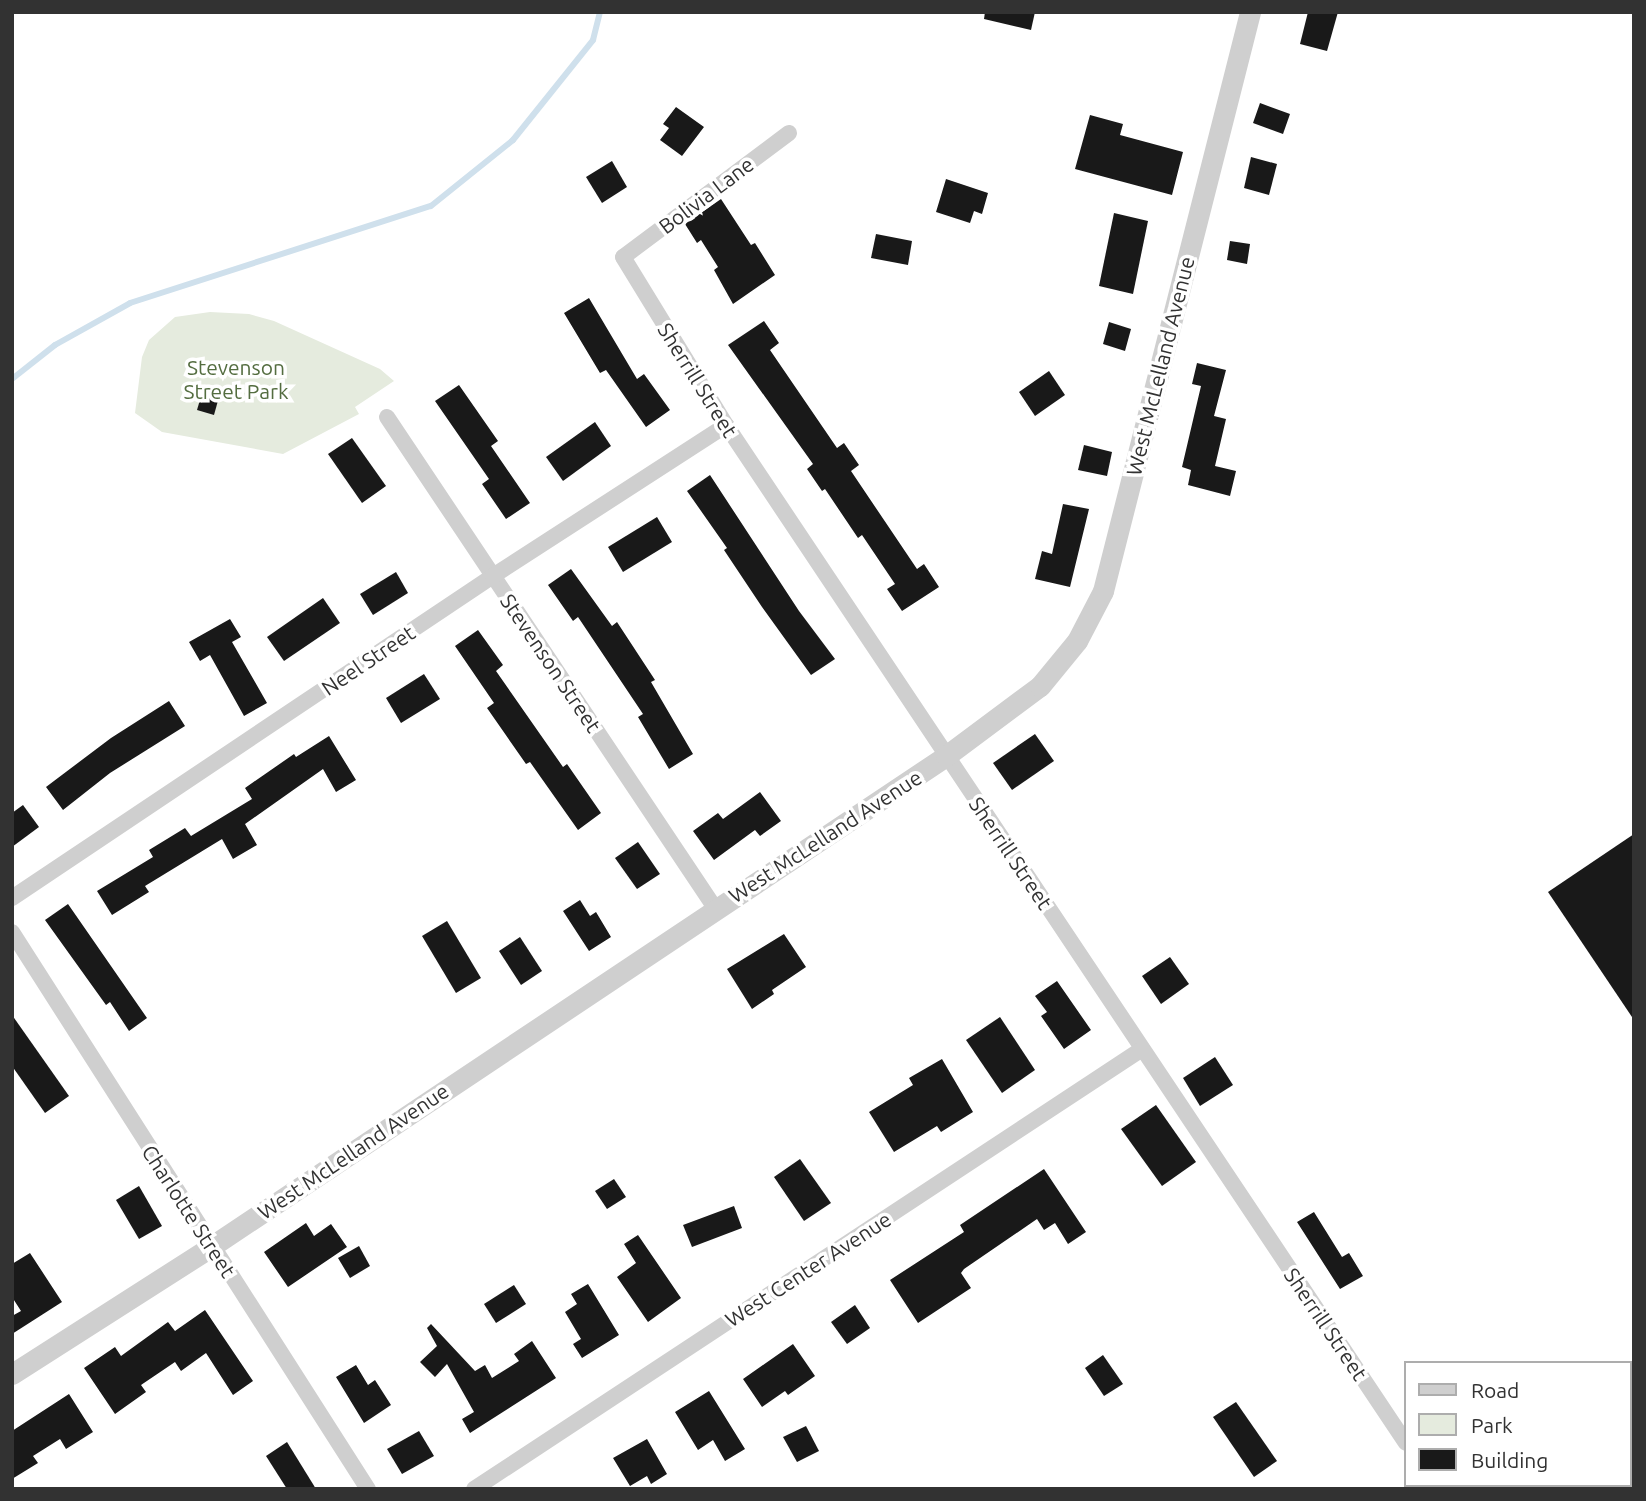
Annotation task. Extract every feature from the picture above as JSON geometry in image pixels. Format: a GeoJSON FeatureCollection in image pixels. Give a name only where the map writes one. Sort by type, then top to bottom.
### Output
{"type":"FeatureCollection","features":[{"type":"Feature","properties":{"kind":"street","name":"West McLelland Avenue"},"geometry":{"type":"LineString","coordinates":[[12,1374],[212,1245],[946,756],[1040,685],[1077,641],[1103,591],[1250,12]]}},
{"type":"Feature","properties":{"kind":"street","name":"Bolivia Lane"},"geometry":{"type":"LineString","coordinates":[[623,257],[789,133]]}},
{"type":"Feature","properties":{"kind":"street","name":"Sherrill Street"},"geometry":{"type":"LineString","coordinates":[[623,257],[726,425],[1404,1440]]}},
{"type":"Feature","properties":{"kind":"street","name":"Stevenson Street"},"geometry":{"type":"LineString","coordinates":[[387,417],[715,908]]}},
{"type":"Feature","properties":{"kind":"street","name":"Neel Street"},"geometry":{"type":"LineString","coordinates":[[12,898],[493,576],[726,425]]}},
{"type":"Feature","properties":{"kind":"street","name":"Charlotte Street"},"geometry":{"type":"LineString","coordinates":[[12,932],[368,1489]]}},
{"type":"Feature","properties":{"kind":"street","name":"West Center Avenue"},"geometry":{"type":"LineString","coordinates":[[474,1489],[1142,1049]]}},
{"type":"Feature","properties":{"kind":"green space","name":"Stevenson Street Park"},"geometry":{"type":"Polygon","coordinates":[[[210,312],[249,314],[274,321],[380,369],[394,381],[355,407],[359,414],[283,454],[162,432],[135,413],[142,357],[149,340],[175,317],[210,312]]]}},
{"type":"Feature","properties":{"kind":"building"},"geometry":{"type":"Polygon","coordinates":[[[985,12],[1035,12],[1031,30],[984,19],[985,12]]]}},
{"type":"Feature","properties":{"kind":"building"},"geometry":{"type":"Polygon","coordinates":[[[1308,12],[1338,12],[1327,51],[1300,44],[1308,12]]]}},
{"type":"Feature","properties":{"kind":"building"},"geometry":{"type":"Polygon","coordinates":[[[1260,103],[1290,114],[1283,134],[1253,123],[1260,103]]]}},
{"type":"Feature","properties":{"kind":"building"},"geometry":{"type":"Polygon","coordinates":[[[676,107],[704,127],[682,156],[660,140],[669,128],[663,124],[676,107]]]}},
{"type":"Feature","properties":{"kind":"building"},"geometry":{"type":"Polygon","coordinates":[[[1090,115],[1123,124],[1120,135],[1183,152],[1172,195],[1075,169],[1090,115]]]}},
{"type":"Feature","properties":{"kind":"building"},"geometry":{"type":"Polygon","coordinates":[[[1251,157],[1277,164],[1269,195],[1244,188],[1251,157]]]}},
{"type":"Feature","properties":{"kind":"building"},"geometry":{"type":"Polygon","coordinates":[[[612,161],[627,187],[602,203],[586,177],[612,161]]]}},
{"type":"Feature","properties":{"kind":"building"},"geometry":{"type":"Polygon","coordinates":[[[946,179],[988,193],[982,214],[974,211],[970,223],[936,212],[946,179]]]}},
{"type":"Feature","properties":{"kind":"building"},"geometry":{"type":"Polygon","coordinates":[[[721,199],[751,245],[755,243],[775,275],[733,304],[714,270],[718,267],[701,240],[697,243],[685,224],[721,199]]]}},
{"type":"Feature","properties":{"kind":"building"},"geometry":{"type":"Polygon","coordinates":[[[1114,213],[1148,221],[1133,294],[1099,286],[1114,213]]]}},
{"type":"Feature","properties":{"kind":"building"},"geometry":{"type":"Polygon","coordinates":[[[876,234],[912,241],[908,265],[871,258],[876,234]]]}},
{"type":"Feature","properties":{"kind":"building"},"geometry":{"type":"Polygon","coordinates":[[[1230,241],[1250,244],[1247,264],[1227,260],[1230,241]]]}},
{"type":"Feature","properties":{"kind":"building"},"geometry":{"type":"Polygon","coordinates":[[[589,298],[637,379],[644,374],[670,410],[646,427],[606,370],[600,373],[564,313],[589,298]]]}},
{"type":"Feature","properties":{"kind":"building"},"geometry":{"type":"Polygon","coordinates":[[[764,321],[779,343],[770,350],[837,448],[844,443],[859,465],[851,471],[917,569],[924,564],[939,587],[902,611],[887,589],[895,584],[862,535],[858,538],[825,489],[822,491],[807,469],[813,464],[728,345],[764,321]]]}},
{"type":"Feature","properties":{"kind":"building"},"geometry":{"type":"Polygon","coordinates":[[[1109,322],[1131,329],[1125,351],[1103,344],[1109,322]]]}},
{"type":"Feature","properties":{"kind":"building"},"geometry":{"type":"Polygon","coordinates":[[[1197,363],[1226,370],[1214,416],[1226,419],[1215,466],[1236,471],[1230,496],[1188,485],[1191,470],[1182,467],[1201,386],[1192,384],[1197,363]]]}},
{"type":"Feature","properties":{"kind":"building"},"geometry":{"type":"Polygon","coordinates":[[[1049,371],[1065,395],[1035,416],[1019,392],[1049,371]]]}},
{"type":"Feature","properties":{"kind":"building"},"geometry":{"type":"Polygon","coordinates":[[[459,385],[498,441],[491,446],[530,503],[506,519],[482,484],[489,479],[435,401],[459,385]]]}},
{"type":"Feature","properties":{"kind":"building"},"geometry":{"type":"Polygon","coordinates":[[[202,393],[219,397],[214,415],[197,410],[202,393]]]}},
{"type":"Feature","properties":{"kind":"building"},"geometry":{"type":"Polygon","coordinates":[[[595,422],[611,446],[563,481],[546,457],[595,422]]]}},
{"type":"Feature","properties":{"kind":"building"},"geometry":{"type":"Polygon","coordinates":[[[352,438],[386,486],[362,503],[328,454],[352,438]]]}},
{"type":"Feature","properties":{"kind":"building"},"geometry":{"type":"Polygon","coordinates":[[[1084,445],[1112,452],[1107,476],[1078,470],[1084,445]]]}},
{"type":"Feature","properties":{"kind":"building"},"geometry":{"type":"Polygon","coordinates":[[[710,475],[799,611],[835,659],[811,675],[762,607],[724,550],[727,548],[687,491],[710,475]]]}},
{"type":"Feature","properties":{"kind":"building"},"geometry":{"type":"Polygon","coordinates":[[[1063,504],[1089,509],[1070,587],[1035,579],[1042,551],[1052,554],[1063,504]]]}},
{"type":"Feature","properties":{"kind":"building"},"geometry":{"type":"Polygon","coordinates":[[[657,517],[672,542],[623,572],[608,547],[657,517]]]}},
{"type":"Feature","properties":{"kind":"building"},"geometry":{"type":"Polygon","coordinates":[[[571,569],[612,626],[617,622],[655,680],[651,682],[693,754],[669,769],[638,717],[643,714],[578,617],[573,621],[548,585],[571,569]]]}},
{"type":"Feature","properties":{"kind":"building"},"geometry":{"type":"Polygon","coordinates":[[[396,572],[408,593],[373,615],[360,594],[396,572]]]}},
{"type":"Feature","properties":{"kind":"building"},"geometry":{"type":"Polygon","coordinates":[[[323,598],[340,623],[284,661],[267,637],[323,598]]]}},
{"type":"Feature","properties":{"kind":"building"},"geometry":{"type":"Polygon","coordinates":[[[230,619],[241,637],[232,642],[267,703],[244,716],[210,655],[200,661],[189,642],[230,619]]]}},
{"type":"Feature","properties":{"kind":"building"},"geometry":{"type":"Polygon","coordinates":[[[478,630],[503,665],[496,671],[563,767],[567,764],[601,813],[578,830],[530,762],[526,764],[487,708],[494,703],[455,646],[478,630]]]}},
{"type":"Feature","properties":{"kind":"building"},"geometry":{"type":"Polygon","coordinates":[[[424,674],[440,699],[401,723],[386,698],[424,674]]]}},
{"type":"Feature","properties":{"kind":"building"},"geometry":{"type":"Polygon","coordinates":[[[169,701],[185,726],[110,773],[63,810],[46,787],[111,738],[169,701]]]}},
{"type":"Feature","properties":{"kind":"building"},"geometry":{"type":"Polygon","coordinates":[[[1035,734],[1054,761],[1012,790],[993,763],[1035,734]]]}},
{"type":"Feature","properties":{"kind":"building"},"geometry":{"type":"Polygon","coordinates":[[[329,736],[356,780],[336,792],[323,769],[245,824],[257,845],[233,859],[222,839],[145,886],[149,892],[112,915],[97,891],[153,857],[149,850],[185,828],[191,836],[252,799],[245,788],[294,754],[296,757],[329,736]]]}},
{"type":"Feature","properties":{"kind":"building"},"geometry":{"type":"Polygon","coordinates":[[[760,792],[781,821],[760,836],[755,830],[714,860],[693,831],[718,813],[723,819],[760,792]]]}},
{"type":"Feature","properties":{"kind":"building"},"geometry":{"type":"Polygon","coordinates":[[[23,805],[39,827],[12,847],[12,813],[23,805]]]}},
{"type":"Feature","properties":{"kind":"building"},"geometry":{"type":"Polygon","coordinates":[[[1634,834],[1634,1020],[1548,892],[1634,834]]]}},
{"type":"Feature","properties":{"kind":"building"},"geometry":{"type":"Polygon","coordinates":[[[638,842],[660,874],[637,889],[615,858],[638,842]]]}},
{"type":"Feature","properties":{"kind":"building"},"geometry":{"type":"Polygon","coordinates":[[[580,900],[590,916],[596,912],[611,937],[589,951],[563,911],[580,900]]]}},
{"type":"Feature","properties":{"kind":"building"},"geometry":{"type":"Polygon","coordinates":[[[68,904],[147,1018],[129,1031],[110,1002],[106,1005],[45,920],[68,904]]]}},
{"type":"Feature","properties":{"kind":"building"},"geometry":{"type":"Polygon","coordinates":[[[447,921],[481,978],[456,993],[422,936],[447,921]]]}},
{"type":"Feature","properties":{"kind":"building"},"geometry":{"type":"Polygon","coordinates":[[[784,934],[806,967],[772,990],[774,994],[752,1009],[727,969],[784,934]]]}},
{"type":"Feature","properties":{"kind":"building"},"geometry":{"type":"Polygon","coordinates":[[[520,937],[542,971],[521,985],[499,951],[520,937]]]}},
{"type":"Feature","properties":{"kind":"building"},"geometry":{"type":"Polygon","coordinates":[[[1170,957],[1189,984],[1161,1004],[1142,976],[1170,957]]]}},
{"type":"Feature","properties":{"kind":"building"},"geometry":{"type":"Polygon","coordinates":[[[1057,981],[1091,1030],[1064,1049],[1041,1016],[1047,1012],[1035,996],[1057,981]]]}},
{"type":"Feature","properties":{"kind":"building"},"geometry":{"type":"Polygon","coordinates":[[[12,1015],[69,1096],[45,1113],[12,1066],[12,1015]]]}},
{"type":"Feature","properties":{"kind":"building"},"geometry":{"type":"Polygon","coordinates":[[[1000,1017],[1035,1070],[1002,1093],[966,1040],[1000,1017]]]}},
{"type":"Feature","properties":{"kind":"building"},"geometry":{"type":"Polygon","coordinates":[[[1215,1057],[1233,1085],[1200,1106],[1183,1078],[1215,1057]]]}},
{"type":"Feature","properties":{"kind":"building"},"geometry":{"type":"Polygon","coordinates":[[[942,1059],[973,1112],[941,1132],[937,1126],[894,1152],[869,1112],[913,1085],[909,1078],[942,1059]]]}},
{"type":"Feature","properties":{"kind":"building"},"geometry":{"type":"Polygon","coordinates":[[[1156,1105],[1196,1162],[1162,1186],[1121,1129],[1156,1105]]]}},
{"type":"Feature","properties":{"kind":"building"},"geometry":{"type":"Polygon","coordinates":[[[800,1159],[831,1203],[804,1221],[774,1177],[800,1159]]]}},
{"type":"Feature","properties":{"kind":"building"},"geometry":{"type":"Polygon","coordinates":[[[1044,1169],[1086,1232],[1068,1244],[1055,1223],[1044,1230],[1037,1219],[964,1269],[961,1273],[971,1288],[918,1323],[890,1280],[964,1232],[960,1225],[1044,1169]]]}},
{"type":"Feature","properties":{"kind":"building"},"geometry":{"type":"Polygon","coordinates":[[[614,1179],[626,1197],[607,1209],[595,1191],[614,1179]]]}},
{"type":"Feature","properties":{"kind":"building"},"geometry":{"type":"Polygon","coordinates":[[[139,1186],[162,1226],[139,1239],[116,1200],[139,1186]]]}},
{"type":"Feature","properties":{"kind":"building"},"geometry":{"type":"Polygon","coordinates":[[[734,1206],[742,1228],[692,1247],[683,1225],[734,1206]]]}},
{"type":"Feature","properties":{"kind":"building"},"geometry":{"type":"Polygon","coordinates":[[[1314,1212],[1342,1257],[1349,1253],[1363,1276],[1340,1289],[1297,1222],[1314,1212]]]}},
{"type":"Feature","properties":{"kind":"building"},"geometry":{"type":"Polygon","coordinates":[[[306,1223],[314,1236],[331,1224],[347,1247],[288,1287],[264,1252],[306,1223]]]}},
{"type":"Feature","properties":{"kind":"building"},"geometry":{"type":"Polygon","coordinates":[[[638,1235],[681,1298],[648,1322],[617,1277],[636,1263],[624,1244],[638,1235]]]}},
{"type":"Feature","properties":{"kind":"building"},"geometry":{"type":"Polygon","coordinates":[[[359,1246],[370,1266],[350,1278],[338,1258],[359,1246]]]}},
{"type":"Feature","properties":{"kind":"building"},"geometry":{"type":"Polygon","coordinates":[[[30,1253],[62,1302],[12,1334],[12,1316],[21,1311],[12,1297],[12,1264],[30,1253]]]}},
{"type":"Feature","properties":{"kind":"building"},"geometry":{"type":"Polygon","coordinates":[[[588,1284],[619,1335],[582,1358],[573,1344],[581,1339],[565,1312],[577,1304],[571,1294],[588,1284]]]}},
{"type":"Feature","properties":{"kind":"building"},"geometry":{"type":"Polygon","coordinates":[[[514,1285],[526,1304],[496,1323],[484,1304],[514,1285]]]}},
{"type":"Feature","properties":{"kind":"building"},"geometry":{"type":"Polygon","coordinates":[[[855,1305],[870,1328],[847,1344],[831,1322],[855,1305]]]}},
{"type":"Feature","properties":{"kind":"building"},"geometry":{"type":"Polygon","coordinates":[[[205,1310],[253,1381],[233,1395],[206,1353],[181,1371],[175,1362],[141,1385],[146,1392],[115,1414],[84,1368],[115,1347],[121,1356],[168,1322],[175,1331],[205,1310]]]}},
{"type":"Feature","properties":{"kind":"building"},"geometry":{"type":"Polygon","coordinates":[[[431,1324],[475,1371],[485,1365],[492,1378],[519,1361],[514,1354],[532,1341],[556,1378],[470,1433],[462,1419],[474,1412],[447,1364],[435,1377],[420,1362],[437,1346],[427,1328],[431,1324]]]}},
{"type":"Feature","properties":{"kind":"building"},"geometry":{"type":"Polygon","coordinates":[[[793,1344],[815,1376],[788,1395],[785,1391],[762,1407],[743,1379],[793,1344]]]}},
{"type":"Feature","properties":{"kind":"building"},"geometry":{"type":"Polygon","coordinates":[[[1103,1355],[1123,1384],[1104,1396],[1085,1368],[1103,1355]]]}},
{"type":"Feature","properties":{"kind":"building"},"geometry":{"type":"Polygon","coordinates":[[[356,1365],[368,1385],[375,1380],[391,1405],[364,1423],[336,1377],[356,1365]]]}},
{"type":"Feature","properties":{"kind":"building"},"geometry":{"type":"Polygon","coordinates":[[[709,1391],[745,1449],[725,1461],[713,1440],[698,1450],[675,1412],[709,1391]]]}},
{"type":"Feature","properties":{"kind":"building"},"geometry":{"type":"Polygon","coordinates":[[[69,1394],[93,1432],[66,1449],[60,1439],[33,1456],[38,1463],[12,1479],[12,1431],[69,1394]]]}},
{"type":"Feature","properties":{"kind":"building"},"geometry":{"type":"Polygon","coordinates":[[[1236,1402],[1277,1461],[1254,1477],[1213,1417],[1236,1402]]]}},
{"type":"Feature","properties":{"kind":"building"},"geometry":{"type":"Polygon","coordinates":[[[806,1426],[819,1451],[797,1462],[783,1437],[806,1426]]]}},
{"type":"Feature","properties":{"kind":"building"},"geometry":{"type":"Polygon","coordinates":[[[419,1431],[434,1456],[402,1474],[387,1449],[419,1431]]]}},
{"type":"Feature","properties":{"kind":"building"},"geometry":{"type":"Polygon","coordinates":[[[647,1439],[667,1474],[651,1484],[647,1476],[630,1486],[613,1458],[647,1439]]]}},
{"type":"Feature","properties":{"kind":"building"},"geometry":{"type":"Polygon","coordinates":[[[287,1442],[316,1489],[287,1489],[266,1456],[287,1442]]]}},
{"type":"Feature","properties":{"kind":"waterway"},"geometry":{"type":"LineString","coordinates":[[12,379],[55,345],[130,303],[431,206],[513,140],[593,40],[600,12]]}}]}
